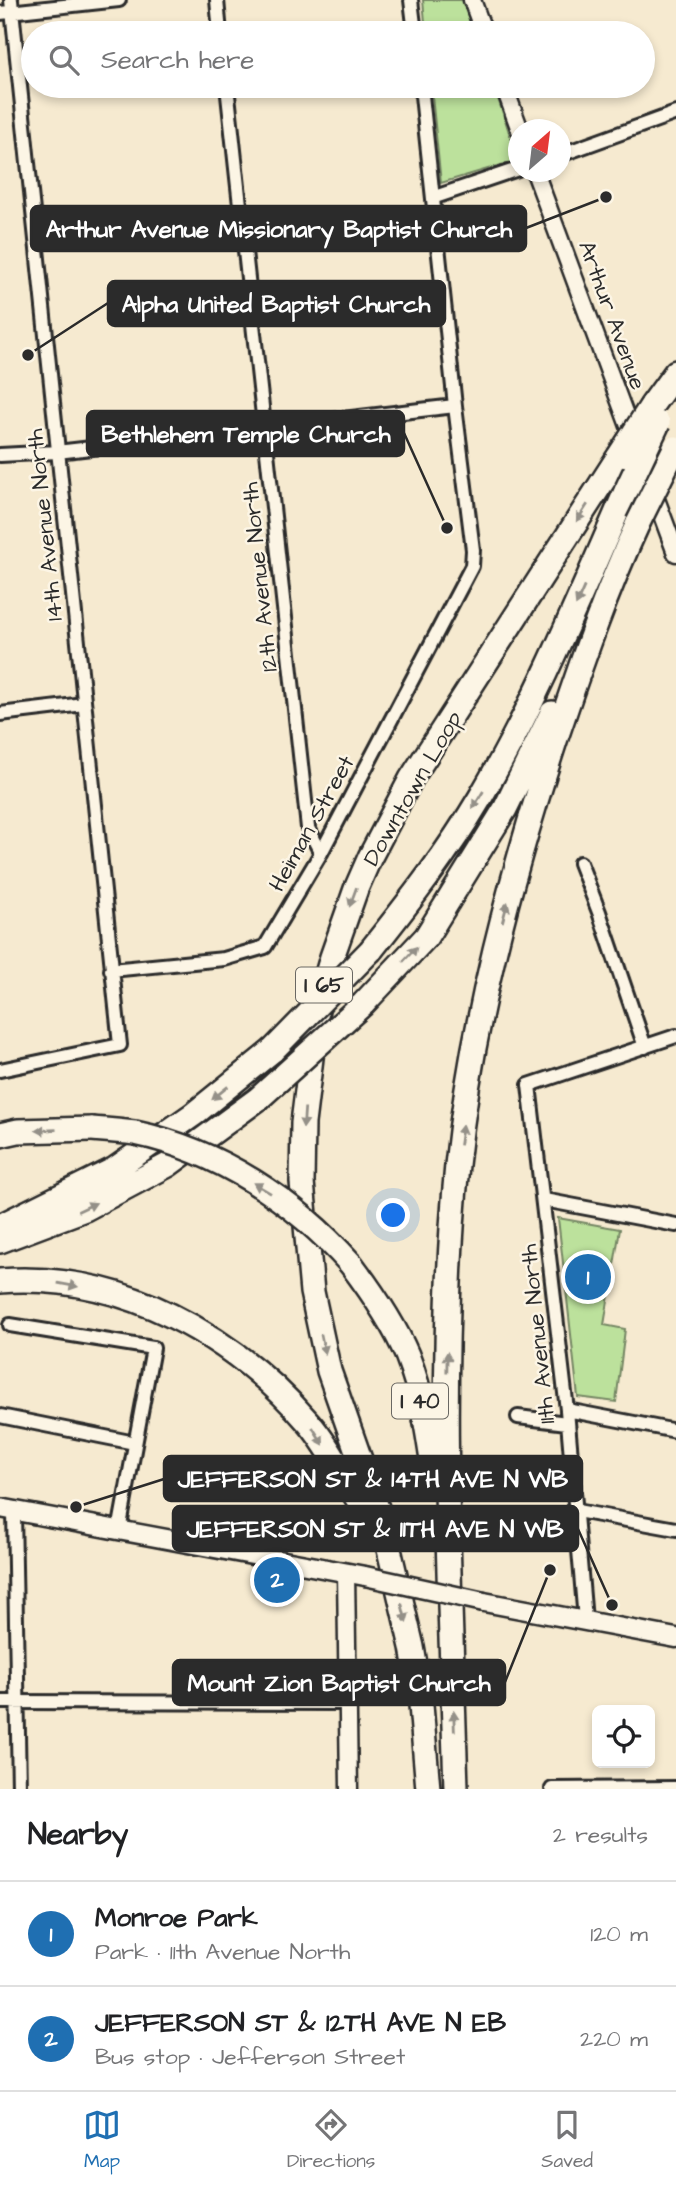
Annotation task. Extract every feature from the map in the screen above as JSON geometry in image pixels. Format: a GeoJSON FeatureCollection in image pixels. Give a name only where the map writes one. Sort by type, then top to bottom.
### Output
{"type":"FeatureCollection","features":[{"type":"Feature","properties":{"kind":"highway","name":"Downtown Loop"},"geometry":{"type":"LineString","coordinates":[[428,1789],[420,1693],[412,1647],[384,1528],[329,1371],[310,1279],[302,1182],[303,1123],[317,1009],[356,889],[411,779],[620,456],[655,414],[676,372]]}},
{"type":"Feature","properties":{"kind":"highway"},"geometry":{"type":"LineString","coordinates":[[0,1226],[115,1169],[194,1114],[272,1050],[371,950],[426,881],[480,799],[526,713],[627,489],[655,414],[676,391]]}},
{"type":"Feature","properties":{"kind":"highway"},"geometry":{"type":"LineString","coordinates":[[447,1553],[449,1278],[457,1164],[480,1017],[503,917],[534,807],[592,631],[610,582],[676,447]]}},
{"type":"Feature","properties":{"kind":"highway"},"geometry":{"type":"LineString","coordinates":[[0,1241],[85,1209],[168,1165],[258,1099],[363,1004],[426,937],[505,809],[592,631]]}},
{"type":"Feature","properties":{"kind":"highway","name":"I 40"},"geometry":{"type":"LineString","coordinates":[[0,1135],[18,1131],[92,1129],[135,1133],[184,1147],[233,1171],[282,1200],[327,1237],[380,1303],[407,1355],[425,1415],[447,1553],[456,1789]]}},
{"type":"Feature","properties":{"kind":"highway"},"geometry":{"type":"LineString","coordinates":[[0,1281],[58,1283],[103,1291],[193,1325],[234,1351],[276,1387],[311,1425],[363,1508],[395,1579]]}},
{"type":"Feature","properties":{"kind":"main road"},"geometry":{"type":"LineString","coordinates":[[7,1510],[346,1572],[484,1602],[676,1638]]}},
{"type":"Feature","properties":{"kind":"street"},"geometry":{"type":"LineString","coordinates":[[7,8],[119,0]]}},
{"type":"Feature","properties":{"kind":"street"},"geometry":{"type":"LineString","coordinates":[[217,0],[219,21]]}},
{"type":"Feature","properties":{"kind":"street"},"geometry":{"type":"LineString","coordinates":[[411,0],[414,21]]}},
{"type":"Feature","properties":{"kind":"street"},"geometry":{"type":"LineString","coordinates":[[472,0],[480,21]]}},
{"type":"Feature","properties":{"kind":"street","name":"14th Avenue North"},"geometry":{"type":"LineString","coordinates":[[0,1070],[120,1045],[7,8]]}},
{"type":"Feature","properties":{"kind":"street","name":"12th Avenue North"},"geometry":{"type":"LineString","coordinates":[[227,98],[308,828],[321,853]]}},
{"type":"Feature","properties":{"kind":"street"},"geometry":{"type":"LineString","coordinates":[[0,455],[57,452],[455,406],[423,98]]}},
{"type":"Feature","properties":{"kind":"street"},"geometry":{"type":"LineString","coordinates":[[508,98],[516,119]]}},
{"type":"Feature","properties":{"kind":"street"},"geometry":{"type":"LineString","coordinates":[[571,151],[676,113]]}},
{"type":"Feature","properties":{"kind":"street"},"geometry":{"type":"LineString","coordinates":[[435,197],[508,173]]}},
{"type":"Feature","properties":{"kind":"street","name":"Arthur Avenue"},"geometry":{"type":"LineString","coordinates":[[539,182],[676,553]]}},
{"type":"Feature","properties":{"kind":"street","name":"Heiman Street"},"geometry":{"type":"LineString","coordinates":[[111,970],[224,959],[265,947],[321,853],[466,582],[472,566],[473,550],[455,406]]}},
{"type":"Feature","properties":{"kind":"street"},"geometry":{"type":"LineString","coordinates":[[0,713],[84,704]]}},
{"type":"Feature","properties":{"kind":"street"},"geometry":{"type":"LineString","coordinates":[[580,863],[645,1048],[676,1036]]}},
{"type":"Feature","properties":{"kind":"street","name":"11th Avenue North"},"geometry":{"type":"LineString","coordinates":[[585,1620],[577,1511],[529,1085],[645,1048]]}},
{"type":"Feature","properties":{"kind":"street"},"geometry":{"type":"LineString","coordinates":[[544,1200],[676,1225]]}},
{"type":"Feature","properties":{"kind":"street"},"geometry":{"type":"LineString","coordinates":[[10,1325],[153,1348],[119,1531]]}},
{"type":"Feature","properties":{"kind":"street"},"geometry":{"type":"LineString","coordinates":[[0,1416],[135,1443]]}},
{"type":"Feature","properties":{"kind":"street"},"geometry":{"type":"LineString","coordinates":[[518,1417],[567,1417],[676,1431]]}},
{"type":"Feature","properties":{"kind":"street"},"geometry":{"type":"LineString","coordinates":[[7,1510],[19,1789]]}},
{"type":"Feature","properties":{"kind":"street"},"geometry":{"type":"LineString","coordinates":[[577,1511],[676,1529]]}},
{"type":"Feature","properties":{"kind":"street"},"geometry":{"type":"LineString","coordinates":[[346,1572],[349,1789]]}},
{"type":"Feature","properties":{"kind":"street"},"geometry":{"type":"LineString","coordinates":[[0,1702],[348,1703]]}},
{"type":"Feature","properties":{"kind":"street"},"geometry":{"type":"LineString","coordinates":[[552,1789],[676,1788]]}},
{"type":"Feature","properties":{"kind":"green space"},"geometry":{"type":"Polygon","coordinates":[[[423,0],[464,0],[472,21],[425,21],[423,0]]]}},
{"type":"Feature","properties":{"kind":"green space"},"geometry":{"type":"Polygon","coordinates":[[[432,98],[498,98],[508,129],[508,163],[441,183],[432,98]]]}},
{"type":"Feature","properties":{"kind":"green space"},"geometry":{"type":"Polygon","coordinates":[[[558,1218],[620,1229],[604,1325],[625,1329],[616,1402],[578,1397],[558,1218]]]}},
{"type":"Feature","properties":{"kind":"place","name":"Arthur Avenue Missionary Baptist Church"},"geometry":{"type":"Point","coordinates":[606,197]}},
{"type":"Feature","properties":{"kind":"place","name":"Alpha United Baptist Church"},"geometry":{"type":"Point","coordinates":[28,355]}},
{"type":"Feature","properties":{"kind":"place","name":"Bethlehem Temple Church"},"geometry":{"type":"Point","coordinates":[447,528]}},
{"type":"Feature","properties":{"kind":"place","name":"Monroe Park"},"geometry":{"type":"Point","coordinates":[588,1277]}},
{"type":"Feature","properties":{"kind":"place","name":"JEFFERSON ST & 14TH AVE N WB"},"geometry":{"type":"Point","coordinates":[76,1507]}},
{"type":"Feature","properties":{"kind":"place","name":"Mount Zion Baptist Church"},"geometry":{"type":"Point","coordinates":[550,1570]}},
{"type":"Feature","properties":{"kind":"place","name":"JEFFERSON ST & 12TH AVE N EB"},"geometry":{"type":"Point","coordinates":[277,1580]}},
{"type":"Feature","properties":{"kind":"place","name":"JEFFERSON ST & 11TH AVE N WB"},"geometry":{"type":"Point","coordinates":[612,1605]}}]}
